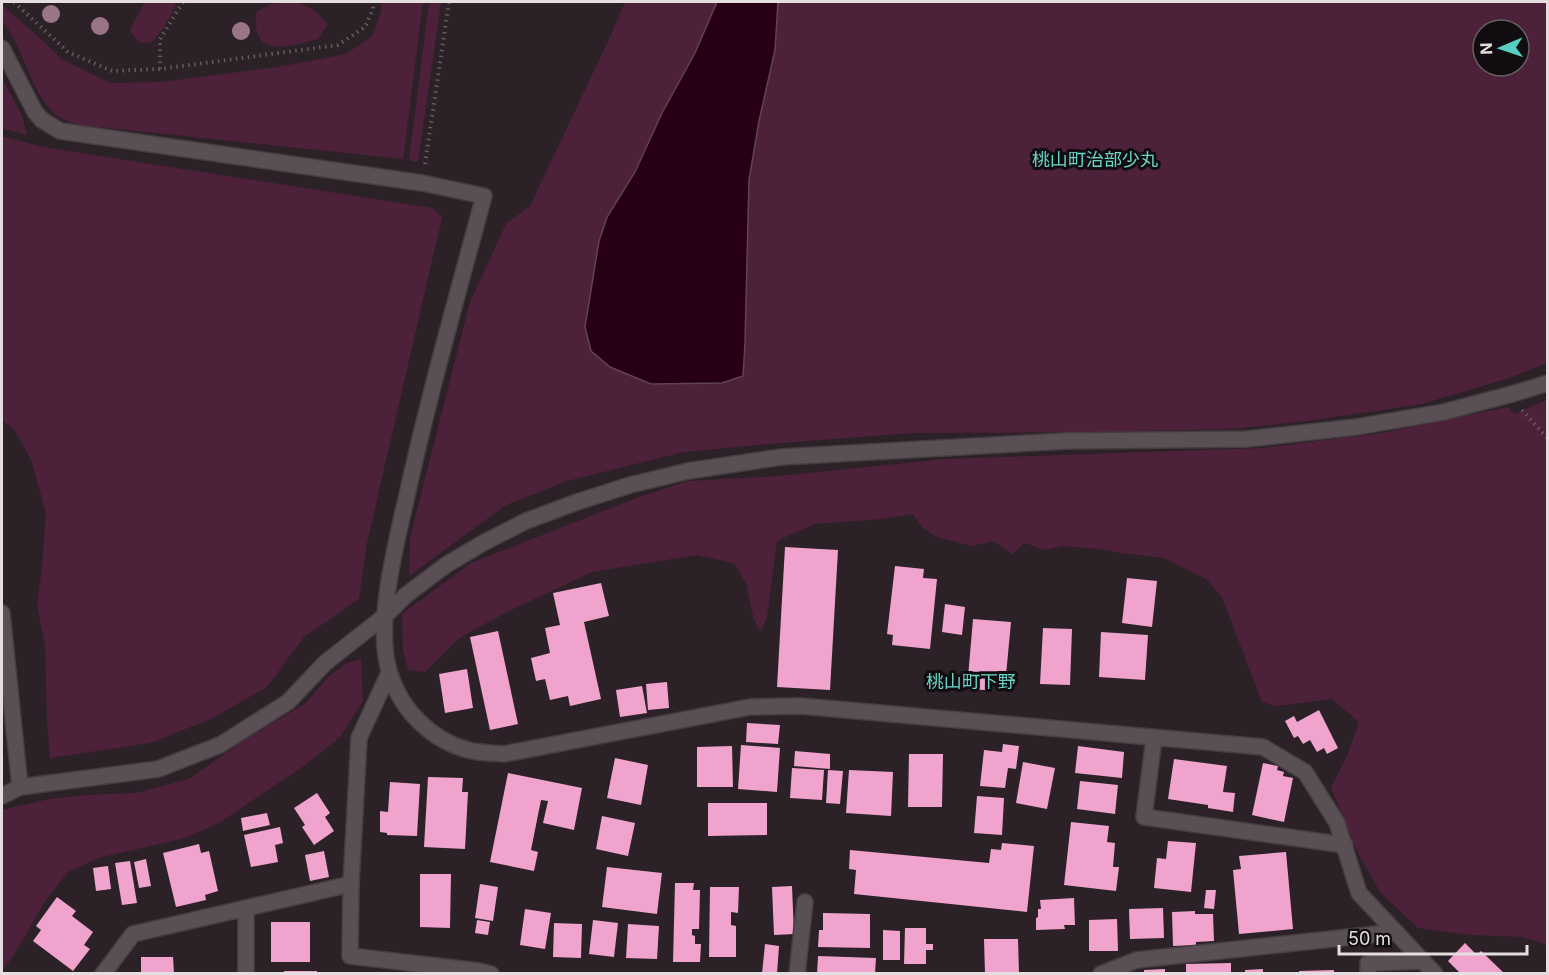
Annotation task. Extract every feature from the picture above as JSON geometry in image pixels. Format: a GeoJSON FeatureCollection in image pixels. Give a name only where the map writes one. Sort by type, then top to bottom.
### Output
{"type":"FeatureCollection","features":[{"type":"Feature","properties":{"kind":"street"},"geometry":{"type":"LineString","coordinates":[[2,48],[35,112],[60,131],[422,183],[484,196],[422,429],[394,551],[386,615],[385,653],[389,673],[406,707],[433,733],[467,750],[504,754],[750,707],[801,706],[1263,747],[1305,771],[1337,823],[1359,893],[1435,974]]}},
{"type":"Feature","properties":{"kind":"street"},"geometry":{"type":"LineString","coordinates":[[2,796],[20,787],[158,769],[220,745],[288,702],[325,663],[386,615],[406,595],[446,565],[526,521],[630,485],[688,471],[781,457],[1066,441],[1247,439],[1356,427],[1444,412],[1548,383]]}},
{"type":"Feature","properties":{"kind":"street"},"geometry":{"type":"LineString","coordinates":[[2,613],[20,787]]}},
{"type":"Feature","properties":{"kind":"street"},"geometry":{"type":"LineString","coordinates":[[389,673],[359,738],[351,884],[350,956],[426,969],[491,974]]}},
{"type":"Feature","properties":{"kind":"street"},"geometry":{"type":"LineString","coordinates":[[1155,738],[1144,818],[1345,845]]}},
{"type":"Feature","properties":{"kind":"street"},"geometry":{"type":"LineString","coordinates":[[103,974],[134,934],[351,884]]}},
{"type":"Feature","properties":{"kind":"street"},"geometry":{"type":"LineString","coordinates":[[797,974],[805,902]]}},
{"type":"Feature","properties":{"kind":"street"},"geometry":{"type":"LineString","coordinates":[[246,908],[246,974]]}},
{"type":"Feature","properties":{"kind":"street"},"geometry":{"type":"LineString","coordinates":[[1101,974],[1137,960],[1396,932]]}},
{"type":"Feature","properties":{"kind":"street"},"geometry":{"type":"LineString","coordinates":[[1368,974],[1368,963],[1423,961]]}},
{"type":"Feature","properties":{"kind":"path"},"geometry":{"type":"LineString","coordinates":[[14,2],[68,52],[112,71],[160,69],[338,45],[365,27],[373,9],[373,2]]}},
{"type":"Feature","properties":{"kind":"path"},"geometry":{"type":"LineString","coordinates":[[160,69],[160,39],[183,2]]}},
{"type":"Feature","properties":{"kind":"path"},"geometry":{"type":"LineString","coordinates":[[425,168],[450,2]]}},
{"type":"Feature","properties":{"kind":"path"},"geometry":{"type":"LineString","coordinates":[[1519,406],[1548,439]]}},
{"type":"Feature","properties":{"kind":"shaded area"},"geometry":{"type":"Polygon","coordinates":[[[145,2],[177,2],[158,35],[147,43],[138,40],[130,29],[145,2]]]}},
{"type":"Feature","properties":{"kind":"shaded area"},"geometry":{"type":"Polygon","coordinates":[[[298,2],[315,11],[328,24],[318,39],[278,47],[264,42],[257,32],[256,13],[270,4],[298,2]]]}},
{"type":"Feature","properties":{"kind":"shaded area"},"geometry":{"type":"Polygon","coordinates":[[[382,2],[423,2],[403,159],[72,123],[51,110],[42,99],[17,45],[2,22],[2,5],[63,60],[110,83],[161,82],[278,67],[346,54],[372,36],[381,12],[382,2]]]}},
{"type":"Feature","properties":{"kind":"shaded area"},"geometry":{"type":"Polygon","coordinates":[[[429,2],[441,2],[418,162],[409,160],[429,2]]]}},
{"type":"Feature","properties":{"kind":"shaded area"},"geometry":{"type":"Polygon","coordinates":[[[625,2],[717,2],[695,53],[662,113],[635,172],[610,367],[651,384],[695,383],[743,376],[749,180],[775,50],[778,2],[1547,2],[1547,363],[1509,378],[1422,404],[1308,421],[1230,429],[913,433],[684,452],[567,481],[506,505],[409,576],[410,538],[470,302],[506,224],[530,206],[625,2]]]}},
{"type":"Feature","properties":{"kind":"shaded area"},"geometry":{"type":"Polygon","coordinates":[[[717,2],[778,2],[775,50],[749,180],[743,376],[722,383],[651,384],[610,367],[591,351],[585,327],[599,241],[607,217],[635,172],[662,113],[695,53],[717,2]]]}},
{"type":"Feature","properties":{"kind":"shaded area"},"geometry":{"type":"Polygon","coordinates":[[[2,78],[22,116],[27,135],[2,128],[2,78]]]}},
{"type":"Feature","properties":{"kind":"shaded area"},"geometry":{"type":"Polygon","coordinates":[[[2,136],[43,147],[432,208],[442,217],[367,543],[359,599],[304,637],[267,687],[211,719],[150,743],[50,758],[45,645],[37,605],[46,512],[31,460],[14,429],[2,420],[2,136]]]}},
{"type":"Feature","properties":{"kind":"shaded area"},"geometry":{"type":"Polygon","coordinates":[[[1547,400],[1547,945],[1523,937],[1470,935],[1418,928],[1380,892],[1358,853],[1331,788],[1349,751],[1359,722],[1332,699],[1277,706],[1262,702],[1222,597],[1206,579],[1164,558],[1063,546],[1044,550],[1025,543],[1012,554],[993,541],[972,546],[936,537],[922,527],[913,514],[882,519],[814,524],[777,541],[767,617],[761,632],[754,620],[746,583],[734,563],[697,555],[592,572],[507,612],[459,638],[425,672],[408,670],[403,650],[402,614],[471,563],[639,497],[688,481],[778,476],[945,459],[1263,448],[1382,433],[1508,407],[1514,414],[1547,400]]]}},
{"type":"Feature","properties":{"kind":"shaded area"},"geometry":{"type":"Polygon","coordinates":[[[361,659],[363,701],[340,737],[305,765],[219,823],[185,838],[98,858],[68,872],[46,900],[2,971],[2,810],[49,799],[136,793],[189,779],[240,743],[306,703],[328,677],[347,663],[361,659]]]}},
{"type":"Feature","properties":{"kind":"building"},"geometry":{"type":"Polygon","coordinates":[[[785,547],[838,550],[830,690],[777,687],[785,547]]]}},
{"type":"Feature","properties":{"kind":"building"},"geometry":{"type":"Polygon","coordinates":[[[895,566],[924,569],[923,578],[937,579],[930,649],[892,645],[893,635],[887,634],[895,566]]]}},
{"type":"Feature","properties":{"kind":"building"},"geometry":{"type":"Polygon","coordinates":[[[1127,578],[1157,581],[1152,627],[1122,623],[1127,578]]]}},
{"type":"Feature","properties":{"kind":"building"},"geometry":{"type":"Polygon","coordinates":[[[601,583],[609,616],[584,622],[601,699],[570,706],[568,696],[550,700],[545,679],[536,681],[531,658],[550,653],[545,628],[560,625],[553,593],[601,583]]]}},
{"type":"Feature","properties":{"kind":"building"},"geometry":{"type":"Polygon","coordinates":[[[945,604],[965,607],[962,635],[942,632],[945,604]]]}},
{"type":"Feature","properties":{"kind":"building"},"geometry":{"type":"Polygon","coordinates":[[[973,619],[1011,622],[1005,686],[986,684],[985,690],[967,689],[973,619]]]}},
{"type":"Feature","properties":{"kind":"building"},"geometry":{"type":"Polygon","coordinates":[[[1043,628],[1072,629],[1070,685],[1040,684],[1043,628]]]}},
{"type":"Feature","properties":{"kind":"building"},"geometry":{"type":"Polygon","coordinates":[[[498,631],[518,724],[490,730],[470,637],[498,631]]]}},
{"type":"Feature","properties":{"kind":"building"},"geometry":{"type":"Polygon","coordinates":[[[1101,632],[1148,635],[1145,680],[1099,677],[1101,632]]]}},
{"type":"Feature","properties":{"kind":"building"},"geometry":{"type":"Polygon","coordinates":[[[467,669],[473,708],[445,713],[439,674],[467,669]]]}},
{"type":"Feature","properties":{"kind":"building"},"geometry":{"type":"Polygon","coordinates":[[[667,682],[669,708],[648,710],[646,684],[667,682]]]}},
{"type":"Feature","properties":{"kind":"building"},"geometry":{"type":"Polygon","coordinates":[[[642,686],[647,713],[620,717],[616,690],[642,686]]]}},
{"type":"Feature","properties":{"kind":"building"},"geometry":{"type":"Polygon","coordinates":[[[1319,710],[1338,748],[1327,754],[1324,748],[1317,752],[1310,740],[1303,744],[1298,736],[1294,738],[1285,721],[1294,716],[1297,722],[1319,710]]]}},
{"type":"Feature","properties":{"kind":"building"},"geometry":{"type":"Polygon","coordinates":[[[747,723],[780,725],[778,744],[746,742],[747,723]]]}},
{"type":"Feature","properties":{"kind":"building"},"geometry":{"type":"Polygon","coordinates":[[[1003,744],[1019,746],[1016,769],[1008,768],[1005,788],[980,786],[984,750],[1002,752],[1003,744]]]}},
{"type":"Feature","properties":{"kind":"building"},"geometry":{"type":"Polygon","coordinates":[[[741,745],[780,748],[777,792],[738,789],[741,745]]]}},
{"type":"Feature","properties":{"kind":"building"},"geometry":{"type":"Polygon","coordinates":[[[732,746],[733,787],[697,787],[697,747],[732,746]]]}},
{"type":"Feature","properties":{"kind":"building"},"geometry":{"type":"Polygon","coordinates":[[[1078,746],[1124,752],[1122,778],[1075,773],[1078,746]]]}},
{"type":"Feature","properties":{"kind":"building"},"geometry":{"type":"Polygon","coordinates":[[[795,751],[830,754],[830,769],[794,766],[795,751]]]}},
{"type":"Feature","properties":{"kind":"building"},"geometry":{"type":"Polygon","coordinates":[[[909,754],[943,754],[942,807],[908,807],[909,754]]]}},
{"type":"Feature","properties":{"kind":"building"},"geometry":{"type":"Polygon","coordinates":[[[615,758],[648,765],[641,805],[607,798],[615,758]]]}},
{"type":"Feature","properties":{"kind":"building"},"geometry":{"type":"Polygon","coordinates":[[[1174,759],[1227,766],[1223,792],[1235,793],[1233,812],[1208,808],[1208,805],[1168,799],[1174,759]]]}},
{"type":"Feature","properties":{"kind":"building"},"geometry":{"type":"Polygon","coordinates":[[[1023,762],[1055,768],[1047,809],[1016,803],[1023,762]]]}},
{"type":"Feature","properties":{"kind":"building"},"geometry":{"type":"Polygon","coordinates":[[[1263,763],[1278,766],[1277,770],[1284,772],[1283,776],[1293,778],[1284,822],[1252,815],[1263,763]]]}},
{"type":"Feature","properties":{"kind":"building"},"geometry":{"type":"Polygon","coordinates":[[[792,768],[824,770],[822,800],[790,798],[792,768]]]}},
{"type":"Feature","properties":{"kind":"building"},"geometry":{"type":"Polygon","coordinates":[[[828,770],[843,771],[840,804],[826,803],[828,770]]]}},
{"type":"Feature","properties":{"kind":"building"},"geometry":{"type":"Polygon","coordinates":[[[849,770],[893,772],[891,816],[846,813],[849,770]]]}},
{"type":"Feature","properties":{"kind":"building"},"geometry":{"type":"Polygon","coordinates":[[[508,773],[582,788],[574,830],[543,823],[548,801],[541,800],[531,850],[538,852],[534,871],[490,862],[508,773]]]}},
{"type":"Feature","properties":{"kind":"building"},"geometry":{"type":"Polygon","coordinates":[[[428,777],[463,778],[462,792],[468,792],[465,849],[424,847],[428,777]]]}},
{"type":"Feature","properties":{"kind":"building"},"geometry":{"type":"Polygon","coordinates":[[[1080,781],[1118,785],[1115,814],[1077,809],[1080,781]]]}},
{"type":"Feature","properties":{"kind":"building"},"geometry":{"type":"Polygon","coordinates":[[[390,782],[420,784],[417,836],[387,835],[387,833],[380,832],[380,811],[388,812],[390,782]]]}},
{"type":"Feature","properties":{"kind":"building"},"geometry":{"type":"Polygon","coordinates":[[[317,793],[330,813],[325,817],[334,831],[314,845],[302,827],[305,825],[294,808],[317,793]]]}},
{"type":"Feature","properties":{"kind":"building"},"geometry":{"type":"Polygon","coordinates":[[[977,796],[1004,798],[1002,835],[974,833],[977,796]]]}},
{"type":"Feature","properties":{"kind":"building"},"geometry":{"type":"Polygon","coordinates":[[[708,803],[767,803],[767,835],[708,836],[708,803]]]}},
{"type":"Feature","properties":{"kind":"building"},"geometry":{"type":"Polygon","coordinates":[[[267,813],[270,825],[243,831],[241,818],[267,813]]]}},
{"type":"Feature","properties":{"kind":"building"},"geometry":{"type":"Polygon","coordinates":[[[602,816],[635,823],[628,856],[596,849],[602,816]]]}},
{"type":"Feature","properties":{"kind":"building"},"geometry":{"type":"Polygon","coordinates":[[[1071,822],[1109,826],[1107,842],[1115,843],[1113,867],[1119,867],[1116,891],[1064,885],[1071,822]]]}},
{"type":"Feature","properties":{"kind":"building"},"geometry":{"type":"Polygon","coordinates":[[[280,827],[283,843],[275,845],[278,862],[251,867],[244,835],[280,827]]]}},
{"type":"Feature","properties":{"kind":"building"},"geometry":{"type":"Polygon","coordinates":[[[1168,841],[1196,843],[1191,892],[1154,888],[1157,858],[1166,859],[1168,841]]]}},
{"type":"Feature","properties":{"kind":"building"},"geometry":{"type":"Polygon","coordinates":[[[1002,843],[1034,846],[1027,912],[854,894],[856,870],[849,869],[850,850],[989,863],[991,849],[1001,850],[1002,843]]]}},
{"type":"Feature","properties":{"kind":"building"},"geometry":{"type":"Polygon","coordinates":[[[199,844],[201,853],[209,851],[218,891],[205,895],[206,900],[176,907],[163,853],[199,844]]]}},
{"type":"Feature","properties":{"kind":"building"},"geometry":{"type":"Polygon","coordinates":[[[324,851],[329,877],[310,881],[305,855],[324,851]]]}},
{"type":"Feature","properties":{"kind":"building"},"geometry":{"type":"Polygon","coordinates":[[[1286,852],[1293,929],[1239,934],[1233,870],[1241,869],[1239,856],[1286,852]]]}},
{"type":"Feature","properties":{"kind":"building"},"geometry":{"type":"Polygon","coordinates":[[[146,859],[151,886],[139,888],[134,862],[146,859]]]}},
{"type":"Feature","properties":{"kind":"building"},"geometry":{"type":"Polygon","coordinates":[[[130,861],[137,903],[122,905],[115,863],[130,861]]]}},
{"type":"Feature","properties":{"kind":"building"},"geometry":{"type":"Polygon","coordinates":[[[108,866],[111,889],[96,891],[93,868],[108,866]]]}},
{"type":"Feature","properties":{"kind":"building"},"geometry":{"type":"Polygon","coordinates":[[[607,867],[662,873],[657,914],[602,907],[607,867]]]}},
{"type":"Feature","properties":{"kind":"building"},"geometry":{"type":"Polygon","coordinates":[[[420,874],[451,874],[450,928],[420,927],[420,874]]]}},
{"type":"Feature","properties":{"kind":"building"},"geometry":{"type":"Polygon","coordinates":[[[675,883],[694,883],[693,890],[700,890],[699,929],[692,929],[692,935],[695,936],[695,944],[701,944],[700,962],[673,962],[675,883]]]}},
{"type":"Feature","properties":{"kind":"building"},"geometry":{"type":"Polygon","coordinates":[[[480,884],[498,887],[493,921],[475,918],[480,884]]]}},
{"type":"Feature","properties":{"kind":"building"},"geometry":{"type":"Polygon","coordinates":[[[792,886],[794,934],[774,935],[772,887],[792,886]]]}},
{"type":"Feature","properties":{"kind":"building"},"geometry":{"type":"Polygon","coordinates":[[[710,887],[739,887],[738,913],[731,912],[731,925],[736,926],[736,957],[709,957],[710,887]]]}},
{"type":"Feature","properties":{"kind":"building"},"geometry":{"type":"Polygon","coordinates":[[[1206,890],[1216,890],[1214,909],[1204,908],[1206,890]]]}},
{"type":"Feature","properties":{"kind":"building"},"geometry":{"type":"Polygon","coordinates":[[[57,897],[76,911],[72,916],[93,932],[84,945],[90,949],[73,971],[33,941],[41,930],[36,926],[57,897]]]}},
{"type":"Feature","properties":{"kind":"building"},"geometry":{"type":"Polygon","coordinates":[[[1074,898],[1075,925],[1064,925],[1065,929],[1036,930],[1038,909],[1041,909],[1040,900],[1074,898]]]}},
{"type":"Feature","properties":{"kind":"building"},"geometry":{"type":"Polygon","coordinates":[[[1163,908],[1164,938],[1130,939],[1129,909],[1163,908]]]}},
{"type":"Feature","properties":{"kind":"building"},"geometry":{"type":"Polygon","coordinates":[[[525,909],[551,913],[545,949],[520,945],[525,909]]]}},
{"type":"Feature","properties":{"kind":"building"},"geometry":{"type":"Polygon","coordinates":[[[1195,911],[1195,914],[1213,914],[1214,941],[1173,946],[1172,912],[1195,911]]]}},
{"type":"Feature","properties":{"kind":"building"},"geometry":{"type":"Polygon","coordinates":[[[823,913],[870,914],[870,948],[818,947],[819,930],[823,930],[823,913]]]}},
{"type":"Feature","properties":{"kind":"building"},"geometry":{"type":"Polygon","coordinates":[[[1117,919],[1118,951],[1089,951],[1089,920],[1117,919]]]}},
{"type":"Feature","properties":{"kind":"building"},"geometry":{"type":"Polygon","coordinates":[[[477,920],[490,922],[488,935],[475,933],[477,920]]]}},
{"type":"Feature","properties":{"kind":"building"},"geometry":{"type":"Polygon","coordinates":[[[593,920],[618,923],[614,957],[589,954],[593,920]]]}},
{"type":"Feature","properties":{"kind":"building"},"geometry":{"type":"Polygon","coordinates":[[[271,922],[310,922],[310,962],[271,962],[271,922]]]}},
{"type":"Feature","properties":{"kind":"building"},"geometry":{"type":"Polygon","coordinates":[[[554,923],[582,924],[581,958],[553,957],[554,923]]]}},
{"type":"Feature","properties":{"kind":"building"},"geometry":{"type":"Polygon","coordinates":[[[628,924],[659,926],[657,959],[626,958],[628,924]]]}},
{"type":"Feature","properties":{"kind":"building"},"geometry":{"type":"Polygon","coordinates":[[[905,928],[926,928],[926,944],[933,944],[933,950],[926,950],[926,964],[904,964],[905,928]]]}},
{"type":"Feature","properties":{"kind":"building"},"geometry":{"type":"Polygon","coordinates":[[[883,930],[900,931],[900,960],[883,960],[883,930]]]}},
{"type":"Feature","properties":{"kind":"building"},"geometry":{"type":"Polygon","coordinates":[[[984,939],[1018,939],[1019,974],[985,974],[984,939]]]}},
{"type":"Feature","properties":{"kind":"building"},"geometry":{"type":"Polygon","coordinates":[[[1465,943],[1477,955],[1481,951],[1505,974],[1461,974],[1448,961],[1465,943]]]}},
{"type":"Feature","properties":{"kind":"building"},"geometry":{"type":"Polygon","coordinates":[[[765,944],[779,946],[777,974],[762,974],[765,944]]]}},
{"type":"Feature","properties":{"kind":"building"},"geometry":{"type":"Polygon","coordinates":[[[818,956],[876,958],[875,974],[817,974],[818,956]]]}},
{"type":"Feature","properties":{"kind":"building"},"geometry":{"type":"Polygon","coordinates":[[[141,957],[173,957],[174,974],[141,974],[141,957]]]}},
{"type":"Feature","properties":{"kind":"building"},"geometry":{"type":"Polygon","coordinates":[[[1231,963],[1231,974],[1186,974],[1186,964],[1231,963]]]}},
{"type":"Feature","properties":{"kind":"building"},"geometry":{"type":"Polygon","coordinates":[[[1165,969],[1165,974],[1144,974],[1144,970],[1165,969]]]}},
{"type":"Feature","properties":{"kind":"building"},"geometry":{"type":"Polygon","coordinates":[[[1263,969],[1263,974],[1245,974],[1245,970],[1263,969]]]}},
{"type":"Feature","properties":{"kind":"building"},"geometry":{"type":"Polygon","coordinates":[[[1334,970],[1334,974],[1299,974],[1299,971],[1334,970]]]}},
{"type":"Feature","properties":{"kind":"building"},"geometry":{"type":"Polygon","coordinates":[[[284,971],[317,971],[317,974],[284,974],[284,971]]]}},
{"type":"Feature","properties":{"kind":"district","name":"桃山町治部少丸"},"geometry":{"type":"Point","coordinates":[1095,159]}},
{"type":"Feature","properties":{"kind":"district","name":"桃山町下野"},"geometry":{"type":"Point","coordinates":[971,681]}}]}
